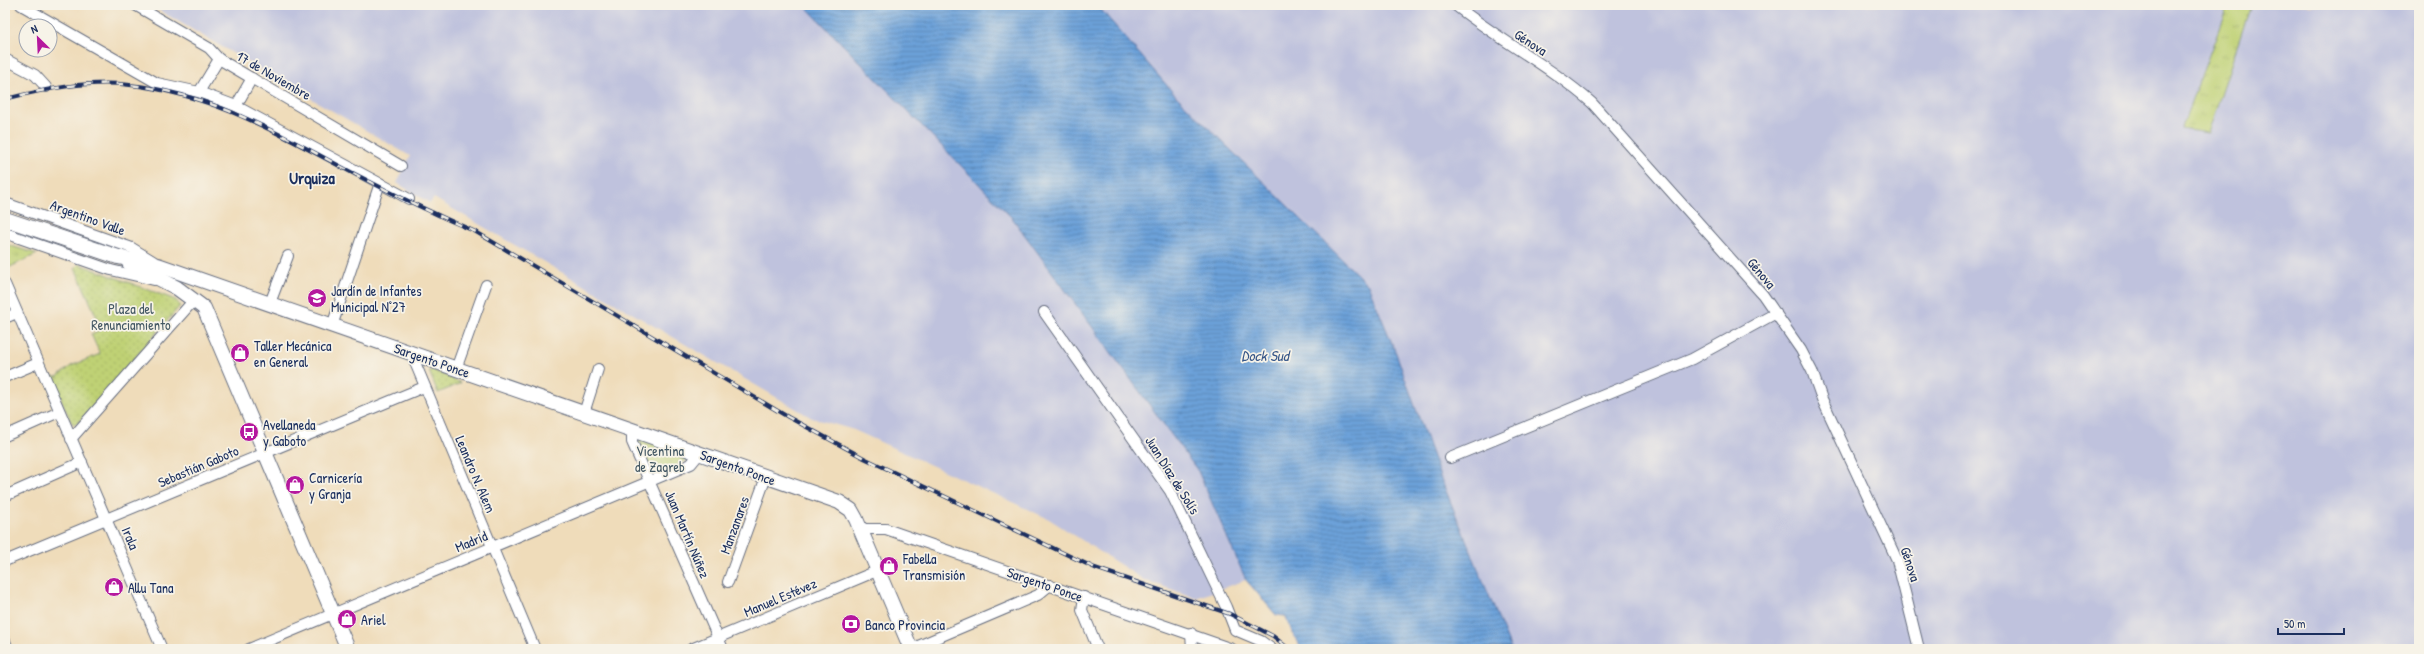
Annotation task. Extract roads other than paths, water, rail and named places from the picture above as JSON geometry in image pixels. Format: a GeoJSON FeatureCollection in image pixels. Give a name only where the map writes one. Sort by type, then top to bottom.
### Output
{"type":"FeatureCollection","features":[{"type":"Feature","properties":{"kind":"main road"},"geometry":{"type":"LineString","coordinates":[[5,219],[118,257],[199,304],[348,649]]}},
{"type":"Feature","properties":{"kind":"main road","name":"Sargento Ponce"},"geometry":{"type":"LineString","coordinates":[[118,257],[158,265],[270,303],[332,326],[839,502],[851,510],[861,529]]}},
{"type":"Feature","properties":{"kind":"main road"},"geometry":{"type":"LineString","coordinates":[[199,304],[208,291],[217,286]]}},
{"type":"Feature","properties":{"kind":"main road"},"geometry":{"type":"LineString","coordinates":[[861,529],[911,649]]}},
{"type":"Feature","properties":{"kind":"street"},"geometry":{"type":"LineString","coordinates":[[21,5],[157,83],[199,92],[236,106],[409,199]]}},
{"type":"Feature","properties":{"kind":"street","name":"17 de Noviembre"},"geometry":{"type":"LineString","coordinates":[[135,5],[209,48],[219,59],[401,166]]}},
{"type":"Feature","properties":{"kind":"street","name":"Génova"},"geometry":{"type":"LineString","coordinates":[[1455,5],[1480,25],[1569,83],[1592,103],[1739,268],[1776,312],[1791,334],[1812,371],[1822,400],[1897,560],[1919,649]]}},
{"type":"Feature","properties":{"kind":"street"},"geometry":{"type":"LineString","coordinates":[[5,59],[35,75],[46,87]]}},
{"type":"Feature","properties":{"kind":"street"},"geometry":{"type":"LineString","coordinates":[[199,92],[219,59]]}},
{"type":"Feature","properties":{"kind":"street"},"geometry":{"type":"LineString","coordinates":[[236,106],[252,78]]}},
{"type":"Feature","properties":{"kind":"street"},"geometry":{"type":"LineString","coordinates":[[332,326],[380,183]]}},
{"type":"Feature","properties":{"kind":"street","name":"Argentino Valle"},"geometry":{"type":"LineString","coordinates":[[5,203],[132,248],[158,265]]}},
{"type":"Feature","properties":{"kind":"street"},"geometry":{"type":"LineString","coordinates":[[5,233],[111,270],[161,282]]}},
{"type":"Feature","properties":{"kind":"street"},"geometry":{"type":"LineString","coordinates":[[270,303],[288,256]]}},
{"type":"Feature","properties":{"kind":"street","name":"Irala"},"geometry":{"type":"LineString","coordinates":[[5,284],[58,412],[82,462],[162,649]]}},
{"type":"Feature","properties":{"kind":"street"},"geometry":{"type":"LineString","coordinates":[[456,369],[486,285]]}},
{"type":"Feature","properties":{"kind":"street"},"geometry":{"type":"LineString","coordinates":[[71,438],[199,304]]}},
{"type":"Feature","properties":{"kind":"street","name":"Juan Díaz de Solís"},"geometry":{"type":"LineString","coordinates":[[1044,312],[1170,491],[1226,607],[1235,630],[1261,641],[1272,649]]}},
{"type":"Feature","properties":{"kind":"street"},"geometry":{"type":"LineString","coordinates":[[1450,458],[1692,359],[1776,312]]}},
{"type":"Feature","properties":{"kind":"street"},"geometry":{"type":"LineString","coordinates":[[5,318],[17,313]]}},
{"type":"Feature","properties":{"kind":"street","name":"Leandro N. Alem"},"geometry":{"type":"LineString","coordinates":[[411,353],[535,649]]}},
{"type":"Feature","properties":{"kind":"street"},"geometry":{"type":"LineString","coordinates":[[5,377],[38,363]]}},
{"type":"Feature","properties":{"kind":"street"},"geometry":{"type":"LineString","coordinates":[[584,413],[598,369]]}},
{"type":"Feature","properties":{"kind":"street","name":"Sebastián Gaboto"},"geometry":{"type":"LineString","coordinates":[[5,561],[424,387]]}},
{"type":"Feature","properties":{"kind":"street"},"geometry":{"type":"LineString","coordinates":[[5,436],[58,412]]}},
{"type":"Feature","properties":{"kind":"street","name":"Juan Martín Núñez"},"geometry":{"type":"LineString","coordinates":[[632,430],[632,442],[723,649]]}},
{"type":"Feature","properties":{"kind":"street","name":"Madrid"},"geometry":{"type":"LineString","coordinates":[[249,649],[691,464],[700,453]]}},
{"type":"Feature","properties":{"kind":"street"},"geometry":{"type":"LineString","coordinates":[[5,496],[82,462]]}},
{"type":"Feature","properties":{"kind":"street","name":"Manzanares"},"geometry":{"type":"LineString","coordinates":[[728,582],[766,477]]}},
{"type":"Feature","properties":{"kind":"street","name":"Sargento Ponce"},"geometry":{"type":"LineString","coordinates":[[861,529],[886,529],[1191,633],[1232,649]]}},
{"type":"Feature","properties":{"kind":"street","name":"Manuel Estévez"},"geometry":{"type":"LineString","coordinates":[[691,649],[879,570]]}},
{"type":"Feature","properties":{"kind":"street"},"geometry":{"type":"LineString","coordinates":[[911,649],[1038,595],[1050,585]]}},
{"type":"Feature","properties":{"kind":"street"},"geometry":{"type":"LineString","coordinates":[[1084,597],[1082,610],[1098,649]]}},
{"type":"Feature","properties":{"kind":"street"},"geometry":{"type":"LineString","coordinates":[[1191,633],[1192,649]]}},
{"type":"Feature","properties":{"kind":"street"},"geometry":{"type":"LineString","coordinates":[[5,641],[8,649]]}},
{"type":"Feature","properties":{"kind":"water","name":"Dock Sud"},"geometry":{"type":"Polygon","coordinates":[[[804,5],[1097,5],[1176,96],[1368,285],[1396,353],[1439,474],[1511,649],[1304,649],[1298,644],[1285,616],[1276,615],[1246,580],[1198,471],[1013,219],[804,5]]]}},
{"type":"Feature","properties":{"kind":"railway"},"geometry":{"type":"LineString","coordinates":[[5,99],[67,86],[99,84],[130,85],[190,97],[246,118],[398,196],[476,232],[788,417],[864,458],[1095,568],[1230,614],[1273,636],[1289,649]]}},
{"type":"Feature","properties":{"kind":"place","name":"Jardín de Infantes Municipal N°27"},"geometry":{"type":"Point","coordinates":[317,298]}},
{"type":"Feature","properties":{"kind":"place","name":"Taller Mecánica en General"},"geometry":{"type":"Point","coordinates":[240,353]}},
{"type":"Feature","properties":{"kind":"place","name":"Avellaneda y Gaboto"},"geometry":{"type":"Point","coordinates":[249,432]}},
{"type":"Feature","properties":{"kind":"place","name":"Carnicería y Granja"},"geometry":{"type":"Point","coordinates":[295,485]}},
{"type":"Feature","properties":{"kind":"place","name":"Fabella Transmisión"},"geometry":{"type":"Point","coordinates":[889,566]}},
{"type":"Feature","properties":{"kind":"place","name":"Allu Tana"},"geometry":{"type":"Point","coordinates":[114,587]}},
{"type":"Feature","properties":{"kind":"place","name":"Ariel"},"geometry":{"type":"Point","coordinates":[347,619]}},
{"type":"Feature","properties":{"kind":"place","name":"Banco Provincia"},"geometry":{"type":"Point","coordinates":[851,624]}},
{"type":"Feature","properties":{"kind":"district","name":"Urquiza"},"geometry":{"type":"Point","coordinates":[312,178]}},
{"type":"Feature","properties":{"kind":"park label","name":"Plaza del Renunciamiento"},"geometry":{"type":"Point","coordinates":[131,316]}},
{"type":"Feature","properties":{"kind":"park label","name":"Vicentina de Zagreb"},"geometry":{"type":"Point","coordinates":[660,458]}}]}
